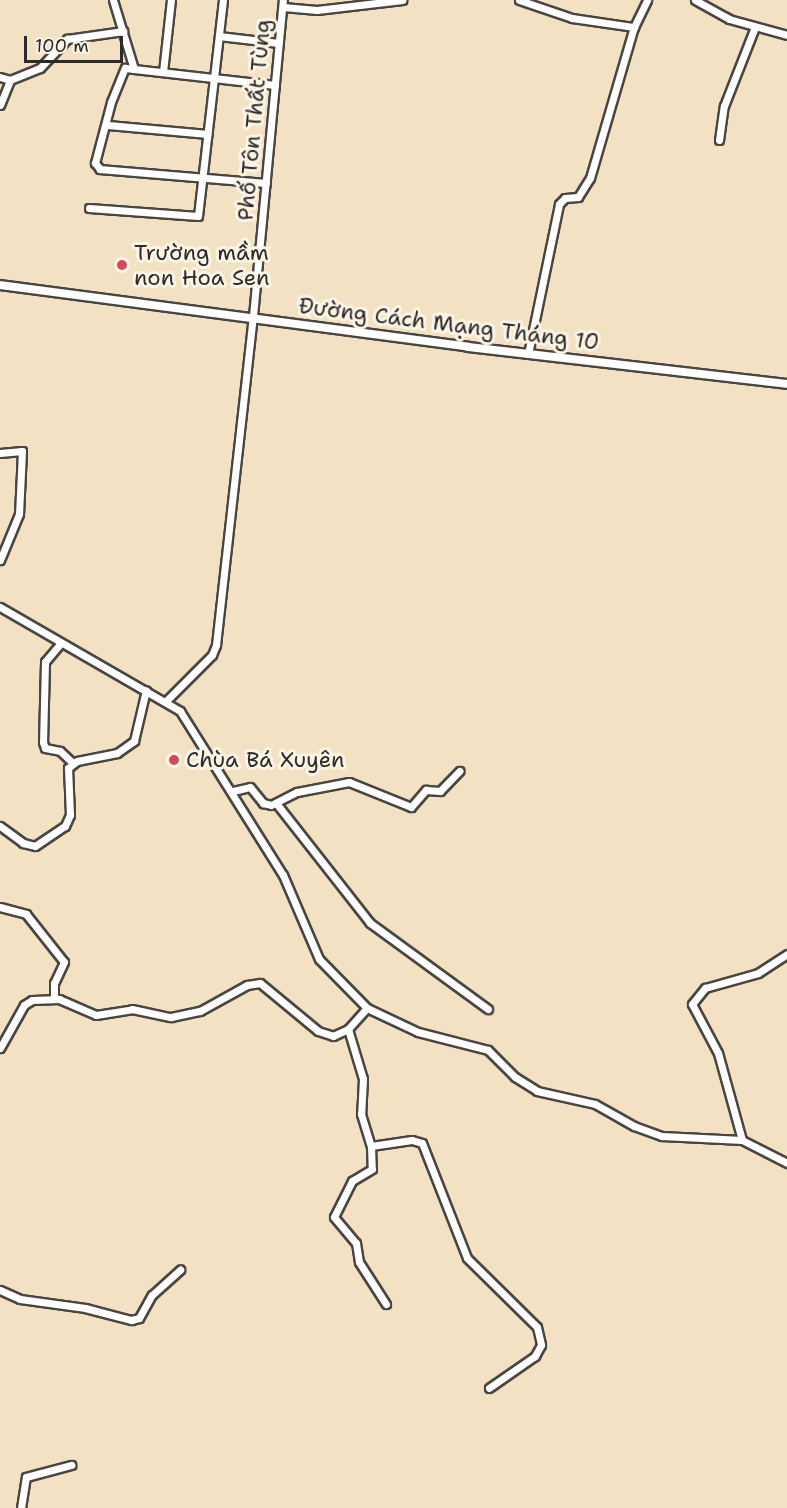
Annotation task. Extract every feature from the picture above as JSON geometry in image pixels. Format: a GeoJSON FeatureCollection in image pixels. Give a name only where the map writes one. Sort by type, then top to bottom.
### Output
{"type":"FeatureCollection","features":[{"type":"Feature","properties":{"kind":"main road","name":"Đường Cách Mạng Tháng 10"},"geometry":{"type":"LineString","coordinates":[[0,285],[254,316],[528,354],[787,384]]}},
{"type":"Feature","properties":{"kind":"street"},"geometry":{"type":"LineString","coordinates":[[113,0],[134,69]]}},
{"type":"Feature","properties":{"kind":"street"},"geometry":{"type":"LineString","coordinates":[[163,72],[171,0]]}},
{"type":"Feature","properties":{"kind":"street"},"geometry":{"type":"LineString","coordinates":[[89,208],[196,218],[200,213],[223,0]]}},
{"type":"Feature","properties":{"kind":"street"},"geometry":{"type":"LineString","coordinates":[[283,4],[317,10],[402,0]]}},
{"type":"Feature","properties":{"kind":"street"},"geometry":{"type":"LineString","coordinates":[[519,0],[572,18],[634,27]]}},
{"type":"Feature","properties":{"kind":"street"},"geometry":{"type":"LineString","coordinates":[[528,354],[559,204],[565,198],[579,197],[590,178],[634,27],[647,0]]}},
{"type":"Feature","properties":{"kind":"street"},"geometry":{"type":"LineString","coordinates":[[695,0],[729,20],[787,35]]}},
{"type":"Feature","properties":{"kind":"street","name":"Phố Tôn Thất Tùng"},"geometry":{"type":"LineString","coordinates":[[166,701],[212,656],[216,645],[254,316],[283,4]]}},
{"type":"Feature","properties":{"kind":"street"},"geometry":{"type":"LineString","coordinates":[[719,140],[724,106],[754,27]]}},
{"type":"Feature","properties":{"kind":"street"},"geometry":{"type":"LineString","coordinates":[[0,77],[10,80],[40,68],[67,39],[123,32]]}},
{"type":"Feature","properties":{"kind":"street"},"geometry":{"type":"LineString","coordinates":[[219,36],[279,43]]}},
{"type":"Feature","properties":{"kind":"street"},"geometry":{"type":"LineString","coordinates":[[266,183],[98,168],[95,163],[108,125],[111,102],[125,68],[275,85]]}},
{"type":"Feature","properties":{"kind":"street"},"geometry":{"type":"LineString","coordinates":[[0,105],[10,80]]}},
{"type":"Feature","properties":{"kind":"street"},"geometry":{"type":"LineString","coordinates":[[108,125],[208,134]]}},
{"type":"Feature","properties":{"kind":"street"},"geometry":{"type":"LineString","coordinates":[[0,453],[22,451],[19,514],[0,560]]}},
{"type":"Feature","properties":{"kind":"street"},"geometry":{"type":"LineString","coordinates":[[0,607],[60,644],[166,701],[189,721],[283,875],[319,959],[367,1008],[393,1024],[488,1050],[525,1085],[553,1096],[595,1104],[648,1132],[678,1138],[742,1140],[787,1163]]}},
{"type":"Feature","properties":{"kind":"street"},"geometry":{"type":"LineString","coordinates":[[60,644],[45,662],[43,742],[45,748],[60,751],[73,763]]}},
{"type":"Feature","properties":{"kind":"street"},"geometry":{"type":"LineString","coordinates":[[73,763],[112,755],[134,741],[146,690]]}},
{"type":"Feature","properties":{"kind":"street"},"geometry":{"type":"LineString","coordinates":[[0,826],[23,843],[35,846],[65,826],[70,815],[67,775],[73,763]]}},
{"type":"Feature","properties":{"kind":"street"},"geometry":{"type":"LineString","coordinates":[[233,791],[250,788],[263,802],[276,803],[297,792],[350,782],[413,806],[426,790],[440,790],[459,771]]}},
{"type":"Feature","properties":{"kind":"street"},"geometry":{"type":"LineString","coordinates":[[276,803],[370,923],[488,1009]]}},
{"type":"Feature","properties":{"kind":"street"},"geometry":{"type":"LineString","coordinates":[[0,908],[26,914],[64,962],[54,983],[54,998]]}},
{"type":"Feature","properties":{"kind":"street"},"geometry":{"type":"LineString","coordinates":[[742,1140],[718,1053],[692,1004],[705,988],[758,973],[787,954]]}},
{"type":"Feature","properties":{"kind":"street"},"geometry":{"type":"LineString","coordinates":[[0,1048],[28,1001],[54,998],[96,1015],[132,1008],[171,1017],[200,1011],[247,985],[260,983],[318,1031],[333,1036],[348,1029],[367,1008]]}},
{"type":"Feature","properties":{"kind":"street"},"geometry":{"type":"LineString","coordinates":[[348,1029],[363,1079],[361,1114],[370,1146],[372,1169],[352,1180],[334,1217],[356,1243],[359,1262],[386,1304]]}},
{"type":"Feature","properties":{"kind":"street"},"geometry":{"type":"LineString","coordinates":[[370,1146],[412,1140],[422,1143],[467,1258],[537,1327],[541,1345],[535,1356],[489,1388]]}},
{"type":"Feature","properties":{"kind":"street"},"geometry":{"type":"LineString","coordinates":[[0,1290],[21,1299],[85,1308],[131,1320],[139,1318],[152,1295],[180,1270]]}},
{"type":"Feature","properties":{"kind":"street"},"geometry":{"type":"LineString","coordinates":[[21,1508],[26,1477],[71,1465]]}},
{"type":"Feature","properties":{"kind":"place","name":"Trường mầm non Hoa Sen"},"geometry":{"type":"Point","coordinates":[122,265]}},
{"type":"Feature","properties":{"kind":"place","name":"Chùa Bá Xuyên"},"geometry":{"type":"Point","coordinates":[174,760]}}]}
